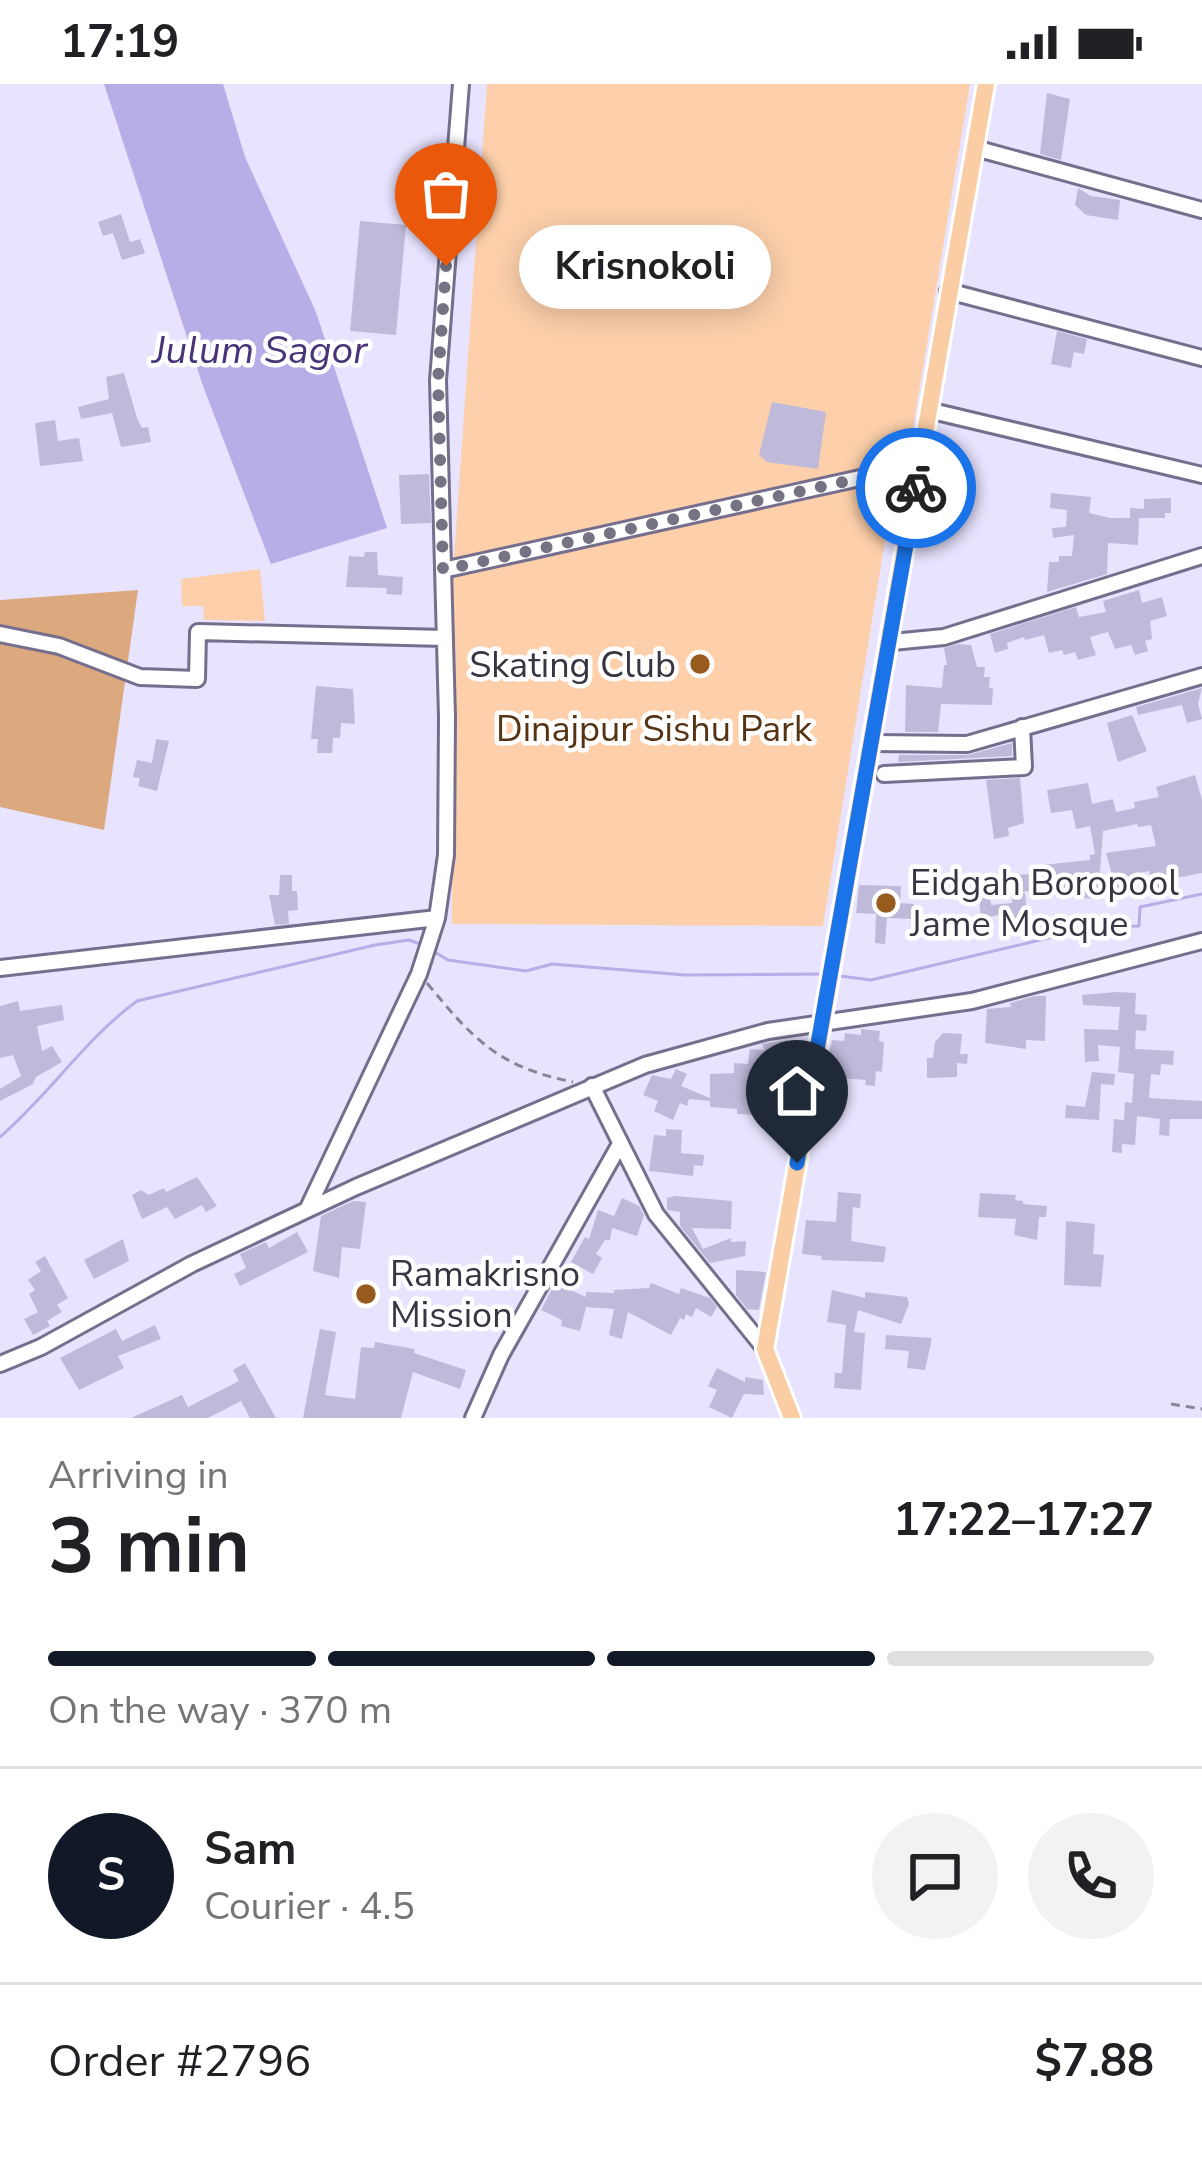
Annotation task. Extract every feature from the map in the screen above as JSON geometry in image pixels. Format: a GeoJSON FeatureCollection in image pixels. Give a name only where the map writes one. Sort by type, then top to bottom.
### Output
{"type":"FeatureCollection","features":[{"type":"Feature","properties":{"kind":"main road"},"geometry":{"type":"LineString","coordinates":[[792,1418],[765,1349],[986,84]]}},
{"type":"Feature","properties":{"kind":"street"},"geometry":{"type":"LineString","coordinates":[[307,1210],[421,966],[435,923],[446,855],[438,380],[461,84]]}},
{"type":"Feature","properties":{"kind":"street"},"geometry":{"type":"LineString","coordinates":[[975,148],[1202,210]]}},
{"type":"Feature","properties":{"kind":"street"},"geometry":{"type":"LineString","coordinates":[[948,291],[1202,358]]}},
{"type":"Feature","properties":{"kind":"street"},"geometry":{"type":"LineString","coordinates":[[928,410],[1202,475]]}},
{"type":"Feature","properties":{"kind":"street"},"geometry":{"type":"LineString","coordinates":[[443,570],[920,465]]}},
{"type":"Feature","properties":{"kind":"street"},"geometry":{"type":"LineString","coordinates":[[892,642],[944,637],[1202,556]]}},
{"type":"Feature","properties":{"kind":"street"},"geometry":{"type":"LineString","coordinates":[[0,634],[59,646],[140,677],[197,679],[198,632],[445,638]]}},
{"type":"Feature","properties":{"kind":"street"},"geometry":{"type":"LineString","coordinates":[[872,742],[967,744],[1202,676]]}},
{"type":"Feature","properties":{"kind":"street"},"geometry":{"type":"LineString","coordinates":[[884,774],[1024,767],[1022,727]]}},
{"type":"Feature","properties":{"kind":"street"},"geometry":{"type":"LineString","coordinates":[[0,968],[435,923]]}},
{"type":"Feature","properties":{"kind":"street"},"geometry":{"type":"LineString","coordinates":[[0,1364],[307,1210],[645,1065],[768,1031],[971,1001],[1202,941]]}},
{"type":"Feature","properties":{"kind":"street"},"geometry":{"type":"LineString","coordinates":[[592,1085],[656,1214],[765,1349]]}},
{"type":"Feature","properties":{"kind":"street"},"geometry":{"type":"LineString","coordinates":[[473,1418],[512,1334],[620,1144]]}},
{"type":"Feature","properties":{"kind":"path"},"geometry":{"type":"LineString","coordinates":[[421,966],[462,1028],[490,1051],[534,1074],[592,1085]]}},
{"type":"Feature","properties":{"kind":"path"},"geometry":{"type":"LineString","coordinates":[[1171,1404],[1202,1409]]}},
{"type":"Feature","properties":{"kind":"green space","name":"Dinajpur Sishu Park"},"geometry":{"type":"Polygon","coordinates":[[[487,84],[970,84],[908,458],[460,570],[895,478],[823,926],[452,924],[453,572],[487,84]]]}},
{"type":"Feature","properties":{"kind":"green space"},"geometry":{"type":"Polygon","coordinates":[[[260,569],[265,621],[204,620],[203,606],[182,606],[181,579],[260,569]]]}},
{"type":"Feature","properties":{"kind":"shaded area"},"geometry":{"type":"Polygon","coordinates":[[[138,590],[104,830],[0,807],[0,600],[138,590]]]}},
{"type":"Feature","properties":{"kind":"water","name":"Julum Sagor"},"geometry":{"type":"Polygon","coordinates":[[[104,84],[223,84],[245,157],[316,312],[387,528],[271,564],[203,386],[104,84]]]}},
{"type":"Feature","properties":{"kind":"building"},"geometry":{"type":"Polygon","coordinates":[[[1047,93],[1070,99],[1061,160],[1040,154],[1047,93]]]}},
{"type":"Feature","properties":{"kind":"building"},"geometry":{"type":"Polygon","coordinates":[[[1078,188],[1091,196],[1120,200],[1118,220],[1086,215],[1075,205],[1078,188]]]}},
{"type":"Feature","properties":{"kind":"building"},"geometry":{"type":"Polygon","coordinates":[[[121,214],[130,242],[140,239],[145,253],[122,260],[113,233],[103,236],[98,222],[121,214]]]}},
{"type":"Feature","properties":{"kind":"building"},"geometry":{"type":"Polygon","coordinates":[[[360,221],[406,225],[396,335],[350,331],[360,221]]]}},
{"type":"Feature","properties":{"kind":"building"},"geometry":{"type":"Polygon","coordinates":[[[1057,331],[1087,339],[1084,354],[1074,352],[1071,368],[1051,364],[1057,331]]]}},
{"type":"Feature","properties":{"kind":"building"},"geometry":{"type":"Polygon","coordinates":[[[124,373],[137,418],[142,428],[148,427],[151,442],[121,447],[112,413],[81,419],[78,407],[109,399],[106,377],[124,373]]]}},
{"type":"Feature","properties":{"kind":"building"},"geometry":{"type":"Polygon","coordinates":[[[772,402],[826,412],[818,469],[767,462],[759,455],[772,402]]]}},
{"type":"Feature","properties":{"kind":"building"},"geometry":{"type":"Polygon","coordinates":[[[55,420],[58,441],[79,438],[83,461],[40,466],[35,423],[55,420]]]}},
{"type":"Feature","properties":{"kind":"building"},"geometry":{"type":"Polygon","coordinates":[[[429,474],[431,523],[401,524],[399,475],[429,474]]]}},
{"type":"Feature","properties":{"kind":"building"},"geometry":{"type":"Polygon","coordinates":[[[1051,493],[1091,497],[1089,513],[1110,518],[1130,518],[1130,508],[1144,509],[1144,499],[1171,498],[1171,513],[1165,513],[1165,518],[1139,518],[1138,545],[1108,543],[1107,574],[1047,592],[1049,562],[1072,556],[1074,535],[1053,538],[1052,528],[1066,527],[1067,510],[1050,508],[1051,493]]]}},
{"type":"Feature","properties":{"kind":"building"},"geometry":{"type":"Polygon","coordinates":[[[365,552],[377,552],[378,575],[403,577],[402,595],[386,594],[387,588],[346,587],[349,556],[364,557],[365,552]]]}},
{"type":"Feature","properties":{"kind":"building"},"geometry":{"type":"Polygon","coordinates":[[[1139,590],[1142,603],[1162,597],[1167,616],[1150,621],[1152,639],[1145,641],[1148,651],[1135,655],[1131,645],[1115,649],[1108,632],[1090,637],[1096,655],[1078,660],[1075,652],[1049,653],[1044,635],[1007,643],[1008,649],[995,653],[990,634],[1076,607],[1079,617],[1106,612],[1103,601],[1139,590]]]}},
{"type":"Feature","properties":{"kind":"building"},"geometry":{"type":"Polygon","coordinates":[[[971,645],[977,667],[985,667],[984,677],[990,677],[989,688],[993,688],[992,705],[941,704],[938,732],[905,732],[906,685],[942,688],[947,665],[944,648],[971,645]]]}},
{"type":"Feature","properties":{"kind":"building"},"geometry":{"type":"Polygon","coordinates":[[[316,686],[353,689],[355,724],[341,723],[332,753],[317,753],[318,739],[311,739],[316,686]]]}},
{"type":"Feature","properties":{"kind":"building"},"geometry":{"type":"Polygon","coordinates":[[[1202,688],[1198,704],[1202,719],[1187,723],[1182,705],[1138,715],[1136,707],[1202,688]]]}},
{"type":"Feature","properties":{"kind":"building"},"geometry":{"type":"Polygon","coordinates":[[[1132,715],[1147,751],[1118,762],[1107,723],[1132,715]]]}},
{"type":"Feature","properties":{"kind":"building"},"geometry":{"type":"Polygon","coordinates":[[[156,739],[169,741],[157,791],[138,786],[140,778],[133,777],[137,760],[152,763],[156,739]]]}},
{"type":"Feature","properties":{"kind":"building"},"geometry":{"type":"Polygon","coordinates":[[[1012,743],[1012,756],[898,762],[899,755],[968,755],[1012,743]]]}},
{"type":"Feature","properties":{"kind":"building"},"geometry":{"type":"Polygon","coordinates":[[[1195,775],[1202,800],[1202,873],[1171,879],[1174,890],[1157,894],[1149,871],[1130,875],[1133,888],[1117,893],[1106,853],[1156,846],[1151,825],[1137,824],[1103,831],[1098,899],[1050,896],[1050,890],[1018,892],[1016,875],[1045,873],[1042,865],[1090,860],[1095,854],[1090,826],[1076,829],[1072,810],[1051,813],[1047,790],[1088,783],[1092,804],[1113,799],[1116,812],[1159,797],[1156,787],[1195,775]]]}},
{"type":"Feature","properties":{"kind":"building"},"geometry":{"type":"Polygon","coordinates":[[[1020,778],[1024,823],[1008,828],[1009,836],[994,839],[986,780],[1020,778]]]}},
{"type":"Feature","properties":{"kind":"building"},"geometry":{"type":"Polygon","coordinates":[[[280,875],[292,875],[298,910],[288,911],[289,924],[275,925],[269,895],[279,895],[280,875]]]}},
{"type":"Feature","properties":{"kind":"building"},"geometry":{"type":"Polygon","coordinates":[[[859,885],[901,886],[900,903],[914,904],[913,919],[887,918],[885,944],[875,943],[876,914],[856,913],[859,885]]]}},
{"type":"Feature","properties":{"kind":"building"},"geometry":{"type":"Polygon","coordinates":[[[1025,893],[1028,924],[1002,928],[1000,915],[981,918],[979,898],[990,897],[991,905],[1012,903],[1012,894],[1025,893]]]}},
{"type":"Feature","properties":{"kind":"building"},"geometry":{"type":"Polygon","coordinates":[[[1136,993],[1135,1014],[1147,1015],[1146,1031],[1136,1030],[1135,1049],[1174,1051],[1173,1065],[1161,1064],[1160,1075],[1151,1074],[1149,1098],[1202,1101],[1202,1119],[1170,1119],[1169,1136],[1159,1135],[1160,1119],[1137,1116],[1135,1145],[1122,1144],[1122,1153],[1112,1152],[1114,1119],[1124,1120],[1125,1102],[1132,1103],[1134,1074],[1118,1072],[1120,1047],[1098,1045],[1099,1061],[1085,1062],[1084,1029],[1118,1030],[1120,1007],[1083,1005],[1082,995],[1136,993]]]}},
{"type":"Feature","properties":{"kind":"building"},"geometry":{"type":"Polygon","coordinates":[[[1046,996],[1045,1041],[1026,1040],[1026,1049],[985,1043],[987,1009],[1011,1007],[1010,1003],[1046,996]]]}},
{"type":"Feature","properties":{"kind":"building"},"geometry":{"type":"Polygon","coordinates":[[[18,1001],[20,1011],[62,1005],[64,1020],[37,1026],[42,1051],[52,1046],[62,1062],[0,1101],[0,1089],[21,1076],[13,1055],[0,1058],[0,1006],[18,1001]]]}},
{"type":"Feature","properties":{"kind":"building"},"geometry":{"type":"Polygon","coordinates":[[[861,1029],[880,1031],[879,1041],[884,1042],[882,1072],[876,1071],[875,1086],[865,1085],[866,1080],[841,1078],[839,1102],[821,1101],[832,1040],[844,1041],[845,1033],[861,1035],[861,1029]]]}},
{"type":"Feature","properties":{"kind":"building"},"geometry":{"type":"Polygon","coordinates":[[[943,1033],[962,1034],[960,1054],[968,1054],[967,1064],[957,1063],[957,1077],[927,1078],[927,1058],[933,1058],[935,1042],[943,1033]]]}},
{"type":"Feature","properties":{"kind":"building"},"geometry":{"type":"Polygon","coordinates":[[[788,1040],[787,1050],[795,1051],[790,1081],[785,1088],[773,1087],[770,1110],[758,1109],[758,1115],[737,1114],[737,1109],[689,1099],[687,1106],[680,1103],[673,1120],[654,1111],[658,1101],[643,1095],[652,1075],[671,1079],[676,1069],[687,1074],[681,1086],[710,1098],[710,1074],[734,1073],[734,1063],[748,1064],[750,1049],[765,1050],[762,1044],[788,1040]]]}},
{"type":"Feature","properties":{"kind":"building"},"geometry":{"type":"Polygon","coordinates":[[[1092,1072],[1115,1074],[1114,1085],[1101,1084],[1099,1120],[1065,1118],[1066,1105],[1085,1107],[1092,1072]]]}},
{"type":"Feature","properties":{"kind":"building"},"geometry":{"type":"Polygon","coordinates":[[[666,1129],[682,1130],[681,1153],[704,1155],[703,1166],[694,1165],[693,1176],[649,1171],[654,1135],[666,1136],[666,1129]]]}},
{"type":"Feature","properties":{"kind":"building"},"geometry":{"type":"Polygon","coordinates":[[[197,1177],[217,1206],[206,1212],[202,1205],[175,1219],[167,1207],[142,1219],[132,1195],[141,1190],[149,1195],[164,1188],[166,1192],[197,1177]]]}},
{"type":"Feature","properties":{"kind":"building"},"geometry":{"type":"Polygon","coordinates":[[[838,1192],[861,1194],[860,1208],[853,1207],[851,1241],[886,1247],[884,1262],[821,1260],[822,1256],[802,1254],[806,1220],[836,1222],[838,1192]]]}},
{"type":"Feature","properties":{"kind":"building"},"geometry":{"type":"Polygon","coordinates":[[[980,1193],[1016,1195],[1015,1200],[1023,1204],[1047,1206],[1046,1217],[1039,1217],[1037,1240],[1014,1235],[1016,1219],[978,1217],[980,1193]]]}},
{"type":"Feature","properties":{"kind":"building"},"geometry":{"type":"Polygon","coordinates":[[[622,1198],[639,1206],[644,1215],[637,1236],[612,1228],[610,1240],[596,1254],[602,1258],[593,1274],[571,1262],[585,1237],[589,1239],[598,1210],[614,1216],[622,1198]]]}},
{"type":"Feature","properties":{"kind":"building"},"geometry":{"type":"Polygon","coordinates":[[[667,1198],[732,1201],[731,1229],[692,1228],[703,1249],[731,1238],[731,1242],[746,1241],[745,1256],[710,1263],[680,1226],[680,1212],[667,1210],[667,1198]]]}},
{"type":"Feature","properties":{"kind":"building"},"geometry":{"type":"Polygon","coordinates":[[[353,1201],[366,1202],[360,1249],[342,1247],[339,1278],[313,1271],[321,1216],[353,1201]]]}},
{"type":"Feature","properties":{"kind":"building"},"geometry":{"type":"Polygon","coordinates":[[[1066,1221],[1095,1224],[1093,1254],[1104,1255],[1101,1287],[1064,1285],[1066,1221]]]}},
{"type":"Feature","properties":{"kind":"building"},"geometry":{"type":"Polygon","coordinates":[[[297,1232],[308,1252],[240,1286],[234,1274],[246,1268],[240,1254],[266,1242],[269,1248],[297,1232]]]}},
{"type":"Feature","properties":{"kind":"building"},"geometry":{"type":"Polygon","coordinates":[[[123,1239],[129,1261],[94,1279],[84,1260],[123,1239]]]}},
{"type":"Feature","properties":{"kind":"building"},"geometry":{"type":"Polygon","coordinates":[[[45,1256],[68,1298],[57,1305],[62,1312],[47,1321],[50,1326],[33,1335],[24,1319],[38,1312],[29,1294],[35,1290],[28,1280],[41,1271],[35,1262],[45,1256]]]}},
{"type":"Feature","properties":{"kind":"building"},"geometry":{"type":"Polygon","coordinates":[[[736,1270],[766,1272],[759,1310],[747,1309],[736,1295],[736,1270]]]}},
{"type":"Feature","properties":{"kind":"building"},"geometry":{"type":"Polygon","coordinates":[[[555,1283],[586,1297],[586,1292],[614,1293],[649,1288],[651,1283],[679,1294],[681,1288],[710,1298],[717,1307],[711,1317],[696,1308],[692,1317],[686,1314],[671,1335],[628,1312],[622,1339],[609,1335],[614,1309],[586,1307],[580,1331],[561,1326],[562,1320],[541,1310],[555,1283]]]}},
{"type":"Feature","properties":{"kind":"building"},"geometry":{"type":"Polygon","coordinates":[[[832,1290],[865,1298],[865,1292],[907,1297],[901,1324],[858,1310],[854,1332],[865,1333],[861,1390],[834,1388],[835,1373],[842,1373],[846,1325],[827,1322],[832,1290]]]}},
{"type":"Feature","properties":{"kind":"building"},"geometry":{"type":"Polygon","coordinates":[[[155,1325],[161,1339],[118,1356],[124,1368],[79,1390],[60,1358],[116,1329],[122,1341],[155,1325]]]}},
{"type":"Feature","properties":{"kind":"building"},"geometry":{"type":"Polygon","coordinates":[[[320,1329],[336,1332],[325,1395],[355,1399],[361,1347],[374,1348],[375,1342],[415,1349],[414,1353],[466,1370],[460,1389],[413,1372],[401,1418],[303,1418],[320,1329]]]}},
{"type":"Feature","properties":{"kind":"building"},"geometry":{"type":"Polygon","coordinates":[[[886,1335],[932,1338],[925,1370],[907,1368],[909,1351],[885,1349],[886,1335]]]}},
{"type":"Feature","properties":{"kind":"building"},"geometry":{"type":"Polygon","coordinates":[[[245,1363],[276,1418],[250,1418],[241,1401],[208,1418],[131,1418],[182,1395],[188,1407],[239,1381],[233,1370],[245,1363]]]}},
{"type":"Feature","properties":{"kind":"building"},"geometry":{"type":"Polygon","coordinates":[[[717,1368],[745,1382],[745,1377],[763,1380],[764,1395],[744,1394],[732,1418],[709,1407],[717,1390],[708,1386],[717,1368]]]}},
{"type":"Feature","properties":{"kind":"waterway"},"geometry":{"type":"LineString","coordinates":[[840,976],[871,980],[1095,927],[1139,926],[1140,907],[1202,894]]}},
{"type":"Feature","properties":{"kind":"waterway"},"geometry":{"type":"LineString","coordinates":[[0,1137],[137,1001],[375,945],[409,940],[423,945]]}},
{"type":"Feature","properties":{"kind":"waterway"},"geometry":{"type":"LineString","coordinates":[[431,950],[448,960],[526,971],[552,964],[685,975],[825,974]]}},
{"type":"Feature","properties":{"kind":"way so far"},"geometry":{"type":"LineString","coordinates":[[446,266],[438,380],[443,570],[920,465],[916,488]]}},
{"type":"Feature","properties":{"kind":"place","name":"Krisnokoli"},"geometry":{"type":"Point","coordinates":[446,266]}},
{"type":"Feature","properties":{"kind":"place","name":"Skating Club"},"geometry":{"type":"Point","coordinates":[700,664]}},
{"type":"Feature","properties":{"kind":"place","name":"Eidgah Boropool Jame Mosque"},"geometry":{"type":"Point","coordinates":[886,903]}},
{"type":"Feature","properties":{"kind":"place","name":"Ramakrisno Mission"},"geometry":{"type":"Point","coordinates":[366,1294]}},
{"type":"Feature","properties":{"kind":"route"},"geometry":{"type":"LineString","coordinates":[[797,1163],[916,488]]}}]}
